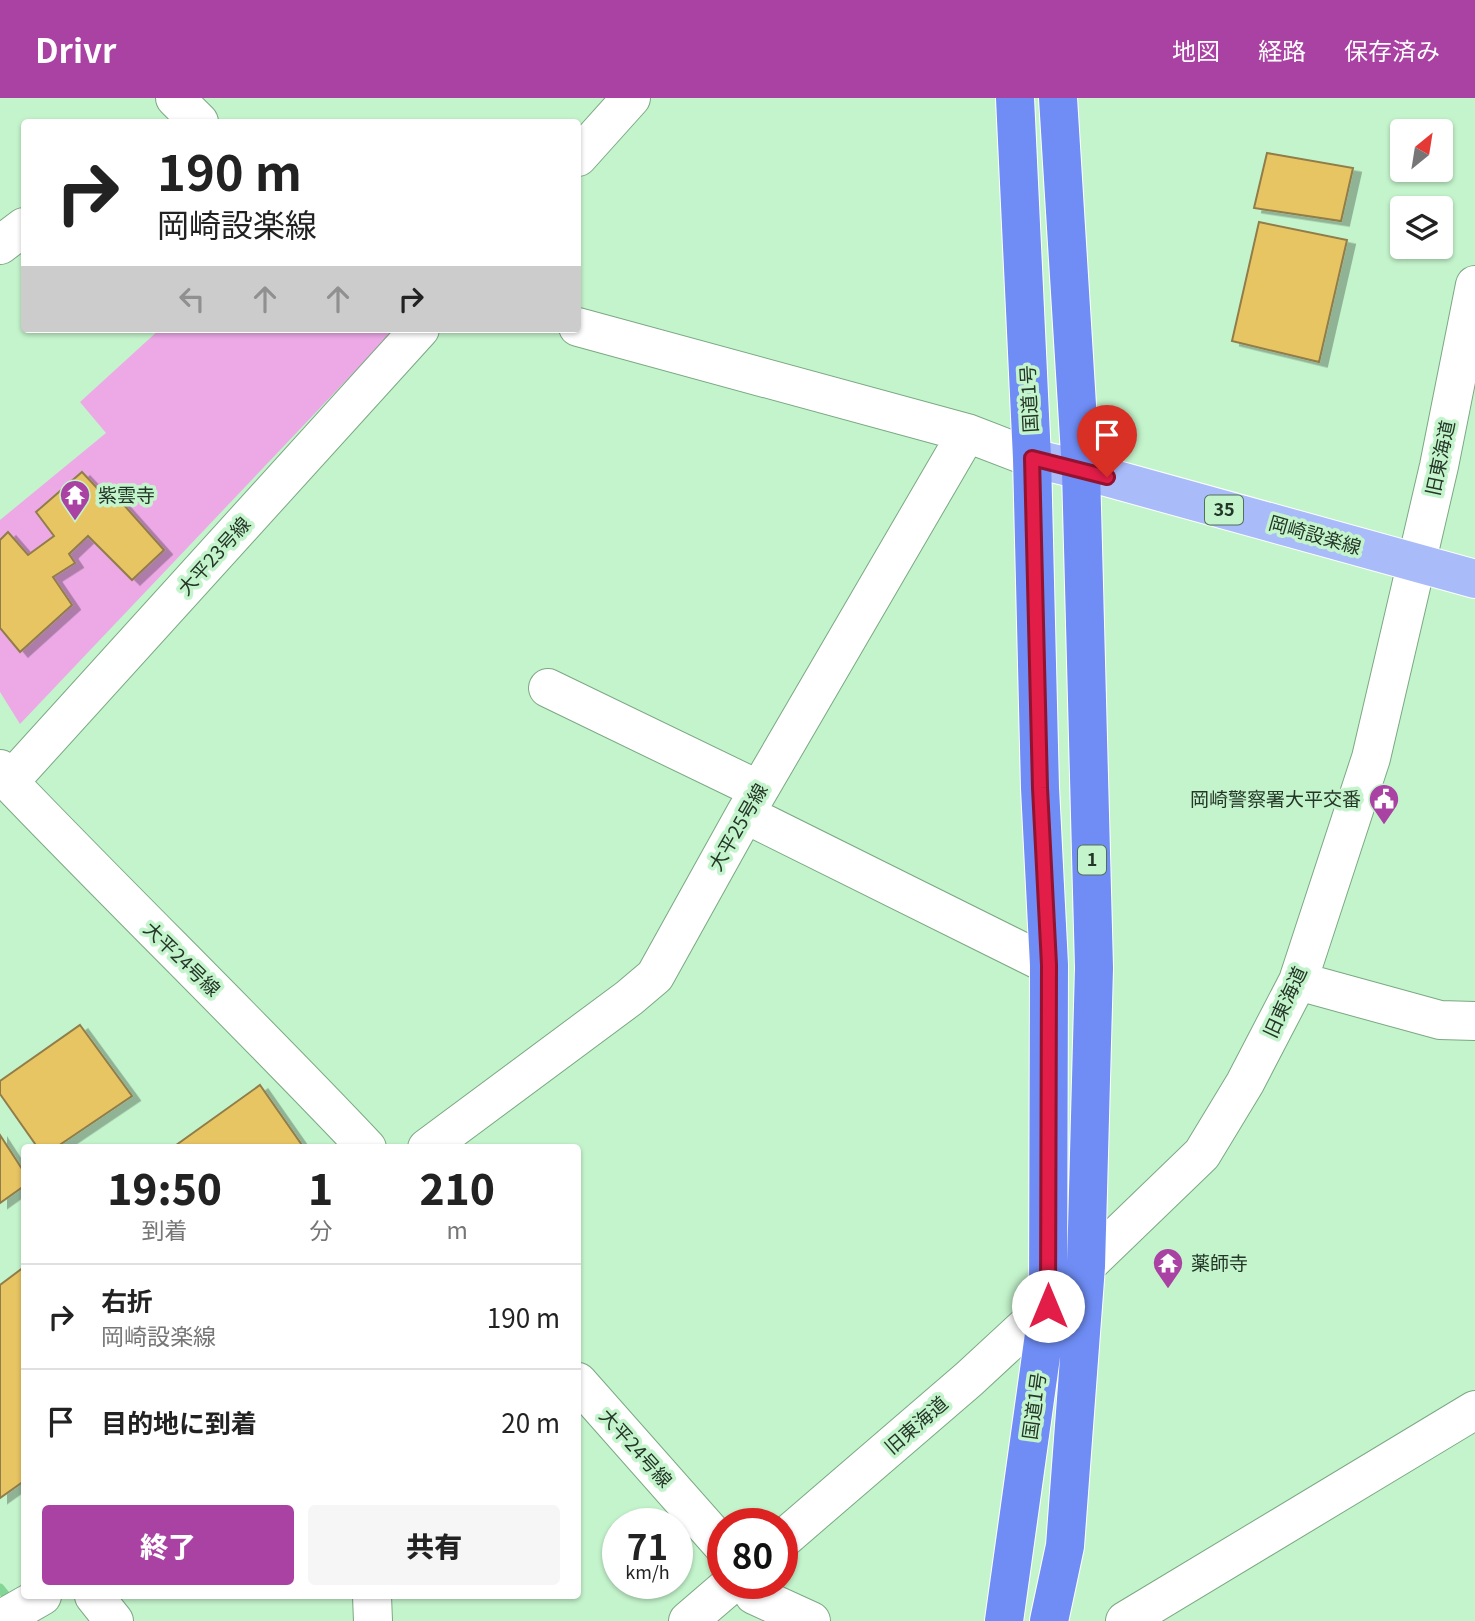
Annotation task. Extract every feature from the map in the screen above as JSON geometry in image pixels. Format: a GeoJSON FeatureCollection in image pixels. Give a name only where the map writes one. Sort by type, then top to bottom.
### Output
{"type":"FeatureCollection","features":[{"type":"Feature","properties":{"kind":"highway","name":"国道1号"},"geometry":{"type":"LineString","coordinates":[[1004,1621],[1048,1306],[1049,965],[1040,788],[1032,458],[1015,98]]}},
{"type":"Feature","properties":{"kind":"highway","name":"国道1号"},"geometry":{"type":"LineString","coordinates":[[1049,1621],[1065,1546],[1086,1266],[1094,968],[1081,470],[1058,98]]}},
{"type":"Feature","properties":{"kind":"main road","name":"岡崎設楽線"},"geometry":{"type":"LineString","coordinates":[[1032,458],[1475,579]]}},
{"type":"Feature","properties":{"kind":"street"},"geometry":{"type":"LineString","coordinates":[[581,154],[631,98]]}},
{"type":"Feature","properties":{"kind":"street"},"geometry":{"type":"LineString","coordinates":[[0,245],[21,229]]}},
{"type":"Feature","properties":{"kind":"street","name":"旧東海道"},"geometry":{"type":"LineString","coordinates":[[798,1526],[969,1379],[1048,1306],[1202,1154],[1245,1083],[1297,981],[1371,758],[1439,466],[1474,299]]}},
{"type":"Feature","properties":{"kind":"street"},"geometry":{"type":"LineString","coordinates":[[581,328],[967,433],[1032,458]]}},
{"type":"Feature","properties":{"kind":"street","name":"大平23号線"},"geometry":{"type":"LineString","coordinates":[[4,776],[416,333]]}},
{"type":"Feature","properties":{"kind":"street","name":"大平25号線"},"geometry":{"type":"LineString","coordinates":[[432,1144],[655,976],[752,802],[967,433]]}},
{"type":"Feature","properties":{"kind":"street"},"geometry":{"type":"LineString","coordinates":[[548,688],[1049,965]]}},
{"type":"Feature","properties":{"kind":"street","name":"大平24号線"},"geometry":{"type":"LineString","coordinates":[[4,776],[120,898],[267,1042],[363,1144]]}},
{"type":"Feature","properties":{"kind":"street"},"geometry":{"type":"LineString","coordinates":[[1297,981],[1440,1020],[1475,1021]]}},
{"type":"Feature","properties":{"kind":"street","name":"大平24号線"},"geometry":{"type":"LineString","coordinates":[[581,1385],[707,1528]]}},
{"type":"Feature","properties":{"kind":"street"},"geometry":{"type":"LineString","coordinates":[[1125,1621],[1469,1426]]}},
{"type":"Feature","properties":{"kind":"street"},"geometry":{"type":"LineString","coordinates":[[0,1620],[36,1599]]}},
{"type":"Feature","properties":{"kind":"street"},"geometry":{"type":"LineString","coordinates":[[96,1599],[114,1621]]}},
{"type":"Feature","properties":{"kind":"street"},"geometry":{"type":"LineString","coordinates":[[372,1599],[373,1621]]}},
{"type":"Feature","properties":{"kind":"street"},"geometry":{"type":"LineString","coordinates":[[688,1621],[714,1599]]}},
{"type":"Feature","properties":{"kind":"street"},"geometry":{"type":"LineString","coordinates":[[763,1599],[811,1621]]}},
{"type":"Feature","properties":{"kind":"shaded area"},"geometry":{"type":"Polygon","coordinates":[[[156,333],[391,333],[20,724],[0,692],[0,520],[106,433],[80,402],[156,333]]]}},
{"type":"Feature","properties":{"kind":"building"},"geometry":{"type":"Polygon","coordinates":[[[1267,153],[1353,168],[1341,221],[1254,208],[1267,153]]]}},
{"type":"Feature","properties":{"kind":"building"},"geometry":{"type":"Polygon","coordinates":[[[1259,222],[1347,240],[1319,362],[1232,341],[1259,222]]]}},
{"type":"Feature","properties":{"kind":"building"},"geometry":{"type":"Polygon","coordinates":[[[82,472],[110,502],[115,495],[164,550],[132,580],[88,536],[69,554],[75,563],[53,577],[72,605],[20,652],[0,628],[0,540],[8,532],[28,555],[54,536],[36,512],[82,472]]]}},
{"type":"Feature","properties":{"kind":"building"},"geometry":{"type":"Polygon","coordinates":[[[80,1025],[132,1096],[61,1144],[35,1144],[0,1094],[0,1081],[80,1025]]]}},
{"type":"Feature","properties":{"kind":"building"},"geometry":{"type":"Polygon","coordinates":[[[260,1085],[301,1144],[178,1144],[260,1085]]]}},
{"type":"Feature","properties":{"kind":"building"},"geometry":{"type":"Polygon","coordinates":[[[0,1135],[21,1167],[21,1188],[0,1203],[0,1135]]]}},
{"type":"Feature","properties":{"kind":"building"},"geometry":{"type":"Polygon","coordinates":[[[21,1269],[21,1483],[0,1498],[0,1285],[21,1269]]]}},
{"type":"Feature","properties":{"kind":"waterway"},"geometry":{"type":"LineString","coordinates":[[0,1588],[12,1603]]}},
{"type":"Feature","properties":{"kind":"place","name":"紫雲寺"},"geometry":{"type":"Point","coordinates":[75,522]}},
{"type":"Feature","properties":{"kind":"place","name":"岡崎警察署大平交番"},"geometry":{"type":"Point","coordinates":[1384,826]}},
{"type":"Feature","properties":{"kind":"place","name":"薬師寺"},"geometry":{"type":"Point","coordinates":[1168,1290]}},
{"type":"Feature","properties":{"kind":"route"},"geometry":{"type":"LineString","coordinates":[[1048,1306],[1049,965],[1040,788],[1032,458],[1107,477]]}}]}
